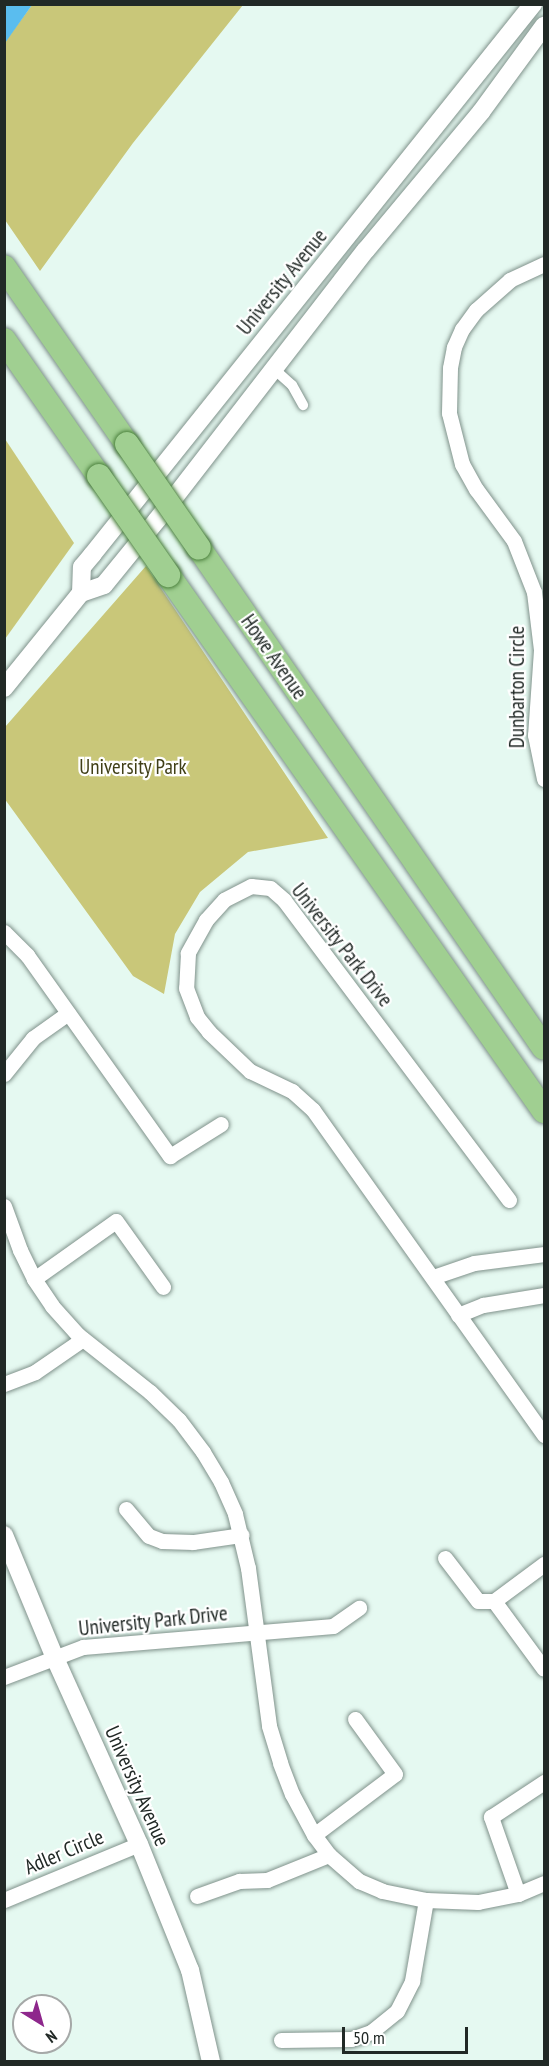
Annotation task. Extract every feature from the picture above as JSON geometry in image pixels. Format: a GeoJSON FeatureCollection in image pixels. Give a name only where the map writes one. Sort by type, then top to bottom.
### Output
{"type":"FeatureCollection","features":[{"type":"Feature","properties":{"kind":"main road","name":"Howe Avenue"},"geometry":{"type":"LineString","coordinates":[[4,267],[544,1048]]}},
{"type":"Feature","properties":{"kind":"main road","name":"Howe Avenue"},"geometry":{"type":"LineString","coordinates":[[4,340],[544,1111]]}},
{"type":"Feature","properties":{"kind":"street","name":"University Avenue"},"geometry":{"type":"LineString","coordinates":[[81,593],[82,567],[533,4]]}},
{"type":"Feature","properties":{"kind":"street"},"geometry":{"type":"LineString","coordinates":[[4,688],[81,593],[104,585],[190,479],[366,250],[481,112],[544,26]]}},
{"type":"Feature","properties":{"kind":"street","name":"Dunbarton Circle"},"geometry":{"type":"LineString","coordinates":[[544,264],[510,280],[476,310],[462,329],[454,347],[450,368],[449,413],[456,449],[462,464],[476,489],[514,541],[534,592],[541,650],[535,735],[544,779]]}},
{"type":"Feature","properties":{"kind":"street"},"geometry":{"type":"LineString","coordinates":[[274,369],[292,385],[303,405]]}},
{"type":"Feature","properties":{"kind":"street","name":"University Park Drive"},"geometry":{"type":"LineString","coordinates":[[509,1200],[284,900],[270,888],[251,886],[224,900],[206,920],[188,953],[186,988],[197,1017],[208,1032],[250,1071],[292,1091],[314,1110],[544,1435]]}},
{"type":"Feature","properties":{"kind":"street"},"geometry":{"type":"LineString","coordinates":[[4,932],[27,955],[170,1156],[221,1124]]}},
{"type":"Feature","properties":{"kind":"street"},"geometry":{"type":"LineString","coordinates":[[4,1074],[33,1038],[68,1013]]}},
{"type":"Feature","properties":{"kind":"street","name":"University Park Drive"},"geometry":{"type":"LineString","coordinates":[[4,1206],[20,1251],[34,1280],[52,1306],[83,1339],[150,1392],[179,1420],[203,1452],[221,1482],[241,1535],[269,1726],[292,1794],[314,1834],[329,1855],[359,1881],[381,1891],[426,1900],[478,1902],[518,1894],[544,1884]]}},
{"type":"Feature","properties":{"kind":"street"},"geometry":{"type":"LineString","coordinates":[[34,1280],[116,1221],[163,1287]]}},
{"type":"Feature","properties":{"kind":"street"},"geometry":{"type":"LineString","coordinates":[[434,1277],[474,1263],[544,1254]]}},
{"type":"Feature","properties":{"kind":"street"},"geometry":{"type":"LineString","coordinates":[[458,1315],[483,1305],[544,1295]]}},
{"type":"Feature","properties":{"kind":"street"},"geometry":{"type":"LineString","coordinates":[[4,1384],[35,1372],[83,1339]]}},
{"type":"Feature","properties":{"kind":"street"},"geometry":{"type":"LineString","coordinates":[[126,1509],[149,1536],[162,1541],[193,1542],[241,1535]]}},
{"type":"Feature","properties":{"kind":"street","name":"University Avenue"},"geometry":{"type":"LineString","coordinates":[[4,1535],[54,1656],[139,1844],[190,1970],[211,2061]]}},
{"type":"Feature","properties":{"kind":"street"},"geometry":{"type":"LineString","coordinates":[[445,1558],[478,1601],[494,1601],[544,1564]]}},
{"type":"Feature","properties":{"kind":"street"},"geometry":{"type":"LineString","coordinates":[[494,1601],[544,1669]]}},
{"type":"Feature","properties":{"kind":"street"},"geometry":{"type":"LineString","coordinates":[[256,1632],[333,1626],[359,1608]]}},
{"type":"Feature","properties":{"kind":"street","name":"University Park Drive"},"geometry":{"type":"LineString","coordinates":[[54,1656],[97,1644],[256,1632]]}},
{"type":"Feature","properties":{"kind":"street"},"geometry":{"type":"LineString","coordinates":[[4,1677],[54,1656]]}},
{"type":"Feature","properties":{"kind":"street"},"geometry":{"type":"LineString","coordinates":[[314,1834],[395,1774],[355,1719]]}},
{"type":"Feature","properties":{"kind":"street"},"geometry":{"type":"LineString","coordinates":[[518,1894],[491,1817],[544,1782]]}},
{"type":"Feature","properties":{"kind":"street","name":"Adler Circle"},"geometry":{"type":"LineString","coordinates":[[4,1900],[139,1844]]}},
{"type":"Feature","properties":{"kind":"street"},"geometry":{"type":"LineString","coordinates":[[197,1896],[239,1881],[267,1880],[329,1855]]}},
{"type":"Feature","properties":{"kind":"street"},"geometry":{"type":"LineString","coordinates":[[281,2040],[351,2039],[371,2032],[390,2017],[406,1997],[412,1981],[426,1900]]}},
{"type":"Feature","properties":{"kind":"green space"},"geometry":{"type":"Polygon","coordinates":[[[32,5],[243,5],[133,143],[40,271],[5,220],[4,43],[32,5]]]}},
{"type":"Feature","properties":{"kind":"green space"},"geometry":{"type":"Polygon","coordinates":[[[5,439],[74,543],[5,639],[5,439]]]}},
{"type":"Feature","properties":{"kind":"green space","name":"University Park"},"geometry":{"type":"Polygon","coordinates":[[[146,566],[328,838],[248,852],[200,892],[175,934],[164,994],[133,976],[4,798],[5,727],[146,566]]]}},
{"type":"Feature","properties":{"kind":"water"},"geometry":{"type":"Polygon","coordinates":[[[4,5],[32,5],[5,43],[4,5]]]}}]}
